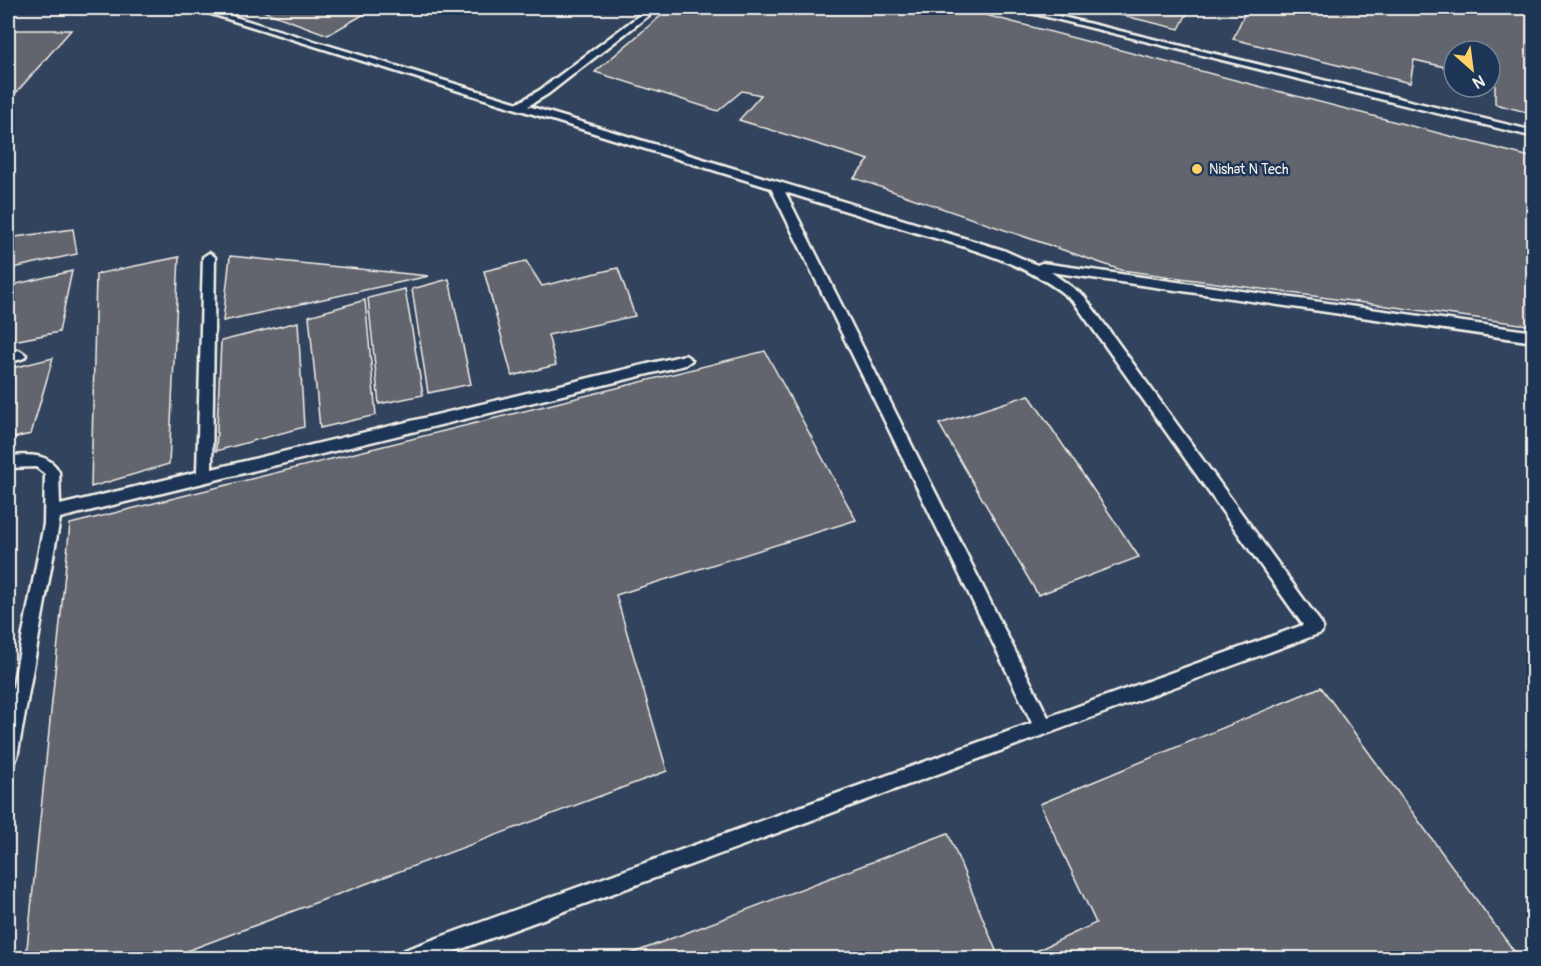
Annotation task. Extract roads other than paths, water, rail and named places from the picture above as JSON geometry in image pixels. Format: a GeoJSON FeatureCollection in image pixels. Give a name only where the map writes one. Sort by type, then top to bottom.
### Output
{"type":"FeatureCollection","features":[{"type":"Feature","properties":{"kind":"lane"},"geometry":{"type":"LineString","coordinates":[[197,8],[999,253],[1033,266],[1060,282],[1079,300],[1315,628],[410,958]]}},
{"type":"Feature","properties":{"kind":"lane"},"geometry":{"type":"LineString","coordinates":[[519,107],[544,92],[654,8]]}},
{"type":"Feature","properties":{"kind":"lane"},"geometry":{"type":"LineString","coordinates":[[1016,8],[1533,134]]}},
{"type":"Feature","properties":{"kind":"lane"},"geometry":{"type":"LineString","coordinates":[[776,186],[1043,727]]}},
{"type":"Feature","properties":{"kind":"lane"},"geometry":{"type":"LineString","coordinates":[[204,477],[209,257]]}},
{"type":"Feature","properties":{"kind":"lane"},"geometry":{"type":"LineString","coordinates":[[1033,266],[1533,337]]}},
{"type":"Feature","properties":{"kind":"lane"},"geometry":{"type":"LineString","coordinates":[[53,513],[685,360]]}},
{"type":"Feature","properties":{"kind":"lane"},"geometry":{"type":"LineString","coordinates":[[8,462],[39,461],[52,472],[53,513],[8,757]]}},
{"type":"Feature","properties":{"kind":"place","name":"Nishat N Tech"},"geometry":{"type":"Point","coordinates":[1197,169]}}]}
